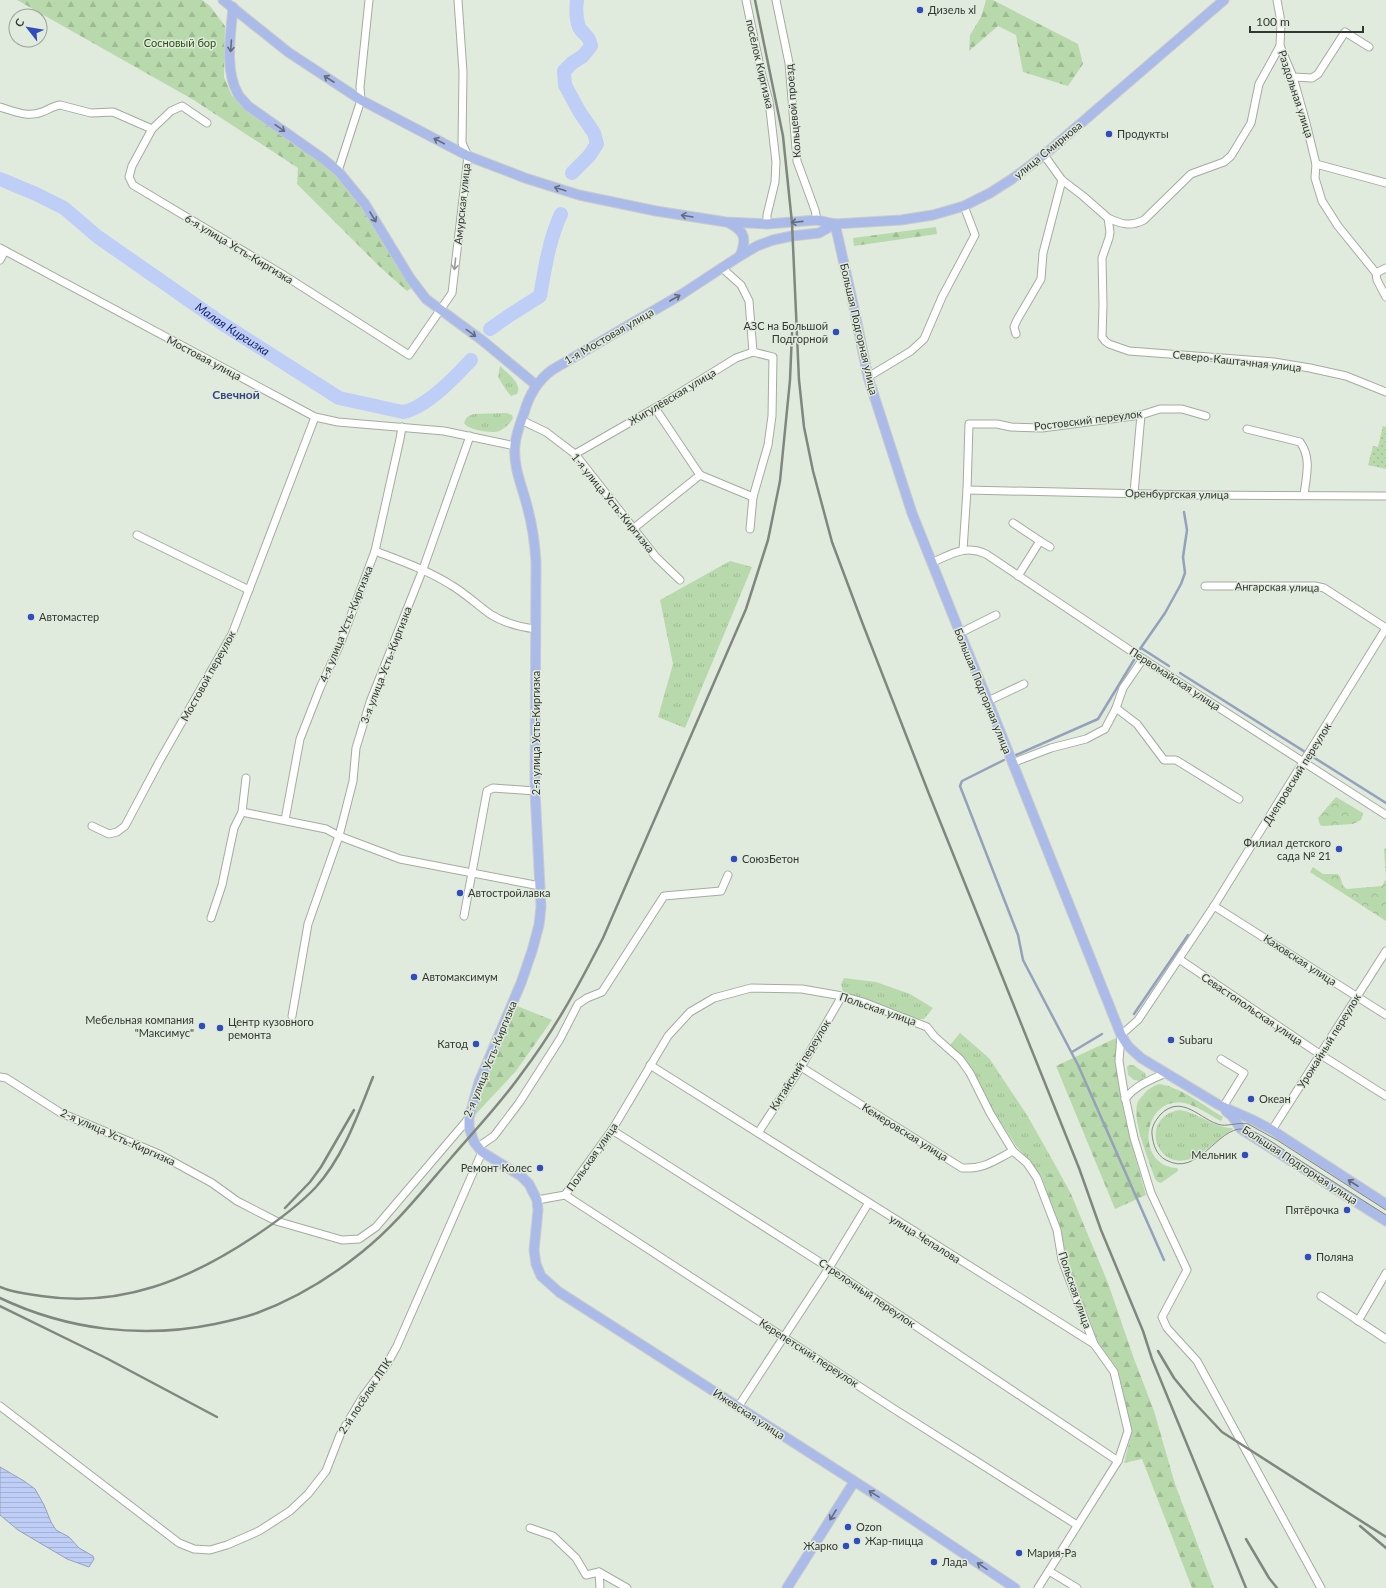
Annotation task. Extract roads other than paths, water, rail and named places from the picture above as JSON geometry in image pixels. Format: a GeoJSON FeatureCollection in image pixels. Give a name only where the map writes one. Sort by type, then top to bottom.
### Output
{"type":"FeatureCollection","features":[{"type":"Feature","properties":{"kind":"main road"},"geometry":{"type":"LineString","coordinates":[[223,0],[233,4],[288,52],[361,100],[468,156],[525,178],[579,195],[656,211],[726,222],[767,224],[817,220],[835,224]]}},
{"type":"Feature","properties":{"kind":"main road","name":"улица Смирнова"},"geometry":{"type":"LineString","coordinates":[[835,224],[901,220],[948,212],[990,193],[1044,155],[1224,0]]}},
{"type":"Feature","properties":{"kind":"main road"},"geometry":{"type":"LineString","coordinates":[[233,4],[230,53],[232,78],[238,94],[248,106],[338,171],[365,204],[410,278],[426,299],[483,341],[536,385]]}},
{"type":"Feature","properties":{"kind":"main road"},"geometry":{"type":"LineString","coordinates":[[726,222],[737,228],[742,233],[744,247],[740,256]]}},
{"type":"Feature","properties":{"kind":"main road","name":"1-я Мостовая улица"},"geometry":{"type":"LineString","coordinates":[[515,446],[521,420],[529,399],[536,385],[552,370],[682,294],[757,246],[773,240],[819,232],[835,224]]}},
{"type":"Feature","properties":{"kind":"main road","name":"Большая Подгорная улица"},"geometry":{"type":"LineString","coordinates":[[835,224],[868,377],[912,513],[1121,1035],[1128,1046],[1141,1058],[1221,1106],[1272,1130],[1386,1204]]}},
{"type":"Feature","properties":{"kind":"main road","name":"2-я улица Усть-Киргизка"},"geometry":{"type":"LineString","coordinates":[[469,1118],[479,1082],[521,983],[532,952],[541,907],[535,791],[535,543],[526,502],[519,479],[515,446]]}},
{"type":"Feature","properties":{"kind":"main road","name":"Большая Подгорная улица"},"geometry":{"type":"LineString","coordinates":[[1221,1106],[1232,1116],[1241,1129],[1386,1221]]}},
{"type":"Feature","properties":{"kind":"main road"},"geometry":{"type":"LineString","coordinates":[[469,1118],[471,1135],[480,1150],[521,1176],[529,1184],[537,1200]]}},
{"type":"Feature","properties":{"kind":"main road"},"geometry":{"type":"LineString","coordinates":[[1241,1129],[1244,1122],[1251,1119]]}},
{"type":"Feature","properties":{"kind":"main road","name":"Ижевская улица"},"geometry":{"type":"LineString","coordinates":[[537,1200],[538,1210],[534,1250],[536,1264],[541,1276],[559,1292],[854,1482],[1014,1588]]}},
{"type":"Feature","properties":{"kind":"main road"},"geometry":{"type":"LineString","coordinates":[[788,1588],[854,1482]]}},
{"type":"Feature","properties":{"kind":"street"},"geometry":{"type":"LineString","coordinates":[[338,171],[361,100],[360,87],[369,0]]}},
{"type":"Feature","properties":{"kind":"street","name":"Амурская улица"},"geometry":{"type":"LineString","coordinates":[[440,310],[452,293],[468,156],[462,143],[464,72],[458,0]]}},
{"type":"Feature","properties":{"kind":"street","name":"посёлок Киргизка"},"geometry":{"type":"LineString","coordinates":[[746,0],[762,76],[769,101],[776,162],[775,182],[767,215],[767,224]]}},
{"type":"Feature","properties":{"kind":"street","name":"Кольцевой проезд"},"geometry":{"type":"LineString","coordinates":[[776,0],[789,63],[797,161],[815,210],[817,220]]}},
{"type":"Feature","properties":{"kind":"street","name":"Раздольная улица"},"geometry":{"type":"LineString","coordinates":[[1277,0],[1281,22],[1280,46],[1293,77],[1306,123],[1316,164],[1315,178],[1322,200],[1338,226],[1376,272]]}},
{"type":"Feature","properties":{"kind":"street"},"geometry":{"type":"LineString","coordinates":[[1293,77],[1312,78],[1318,74],[1345,32],[1369,46]]}},
{"type":"Feature","properties":{"kind":"street"},"geometry":{"type":"LineString","coordinates":[[1044,155],[1062,180],[1108,218],[1121,224],[1130,225],[1138,223],[1144,220],[1191,174],[1228,159],[1251,123],[1259,84],[1280,46]]}},
{"type":"Feature","properties":{"kind":"street"},"geometry":{"type":"LineString","coordinates":[[0,107],[19,113],[30,114],[42,112],[60,105],[91,113],[113,112],[152,129]]}},
{"type":"Feature","properties":{"kind":"street","name":"6-я улица Усть-Киргизка"},"geometry":{"type":"LineString","coordinates":[[207,123],[182,106],[171,111],[152,129],[132,166],[129,177],[133,186],[282,274],[408,355],[440,310]]}},
{"type":"Feature","properties":{"kind":"street"},"geometry":{"type":"LineString","coordinates":[[1316,164],[1386,183]]}},
{"type":"Feature","properties":{"kind":"street"},"geometry":{"type":"LineString","coordinates":[[1016,334],[1014,327],[1017,320],[1041,279],[1043,253],[1062,180]]}},
{"type":"Feature","properties":{"kind":"street"},"geometry":{"type":"LineString","coordinates":[[868,377],[911,351],[924,339],[942,298],[975,236],[964,206]]}},
{"type":"Feature","properties":{"kind":"street","name":"Северо-Каштачная улица"},"geometry":{"type":"LineString","coordinates":[[1108,218],[1110,232],[1102,258],[1102,337],[1109,344],[1128,351],[1267,362],[1310,368],[1346,376],[1386,392]]}},
{"type":"Feature","properties":{"kind":"street"},"geometry":{"type":"LineString","coordinates":[[0,260],[3,250]]}},
{"type":"Feature","properties":{"kind":"street","name":"Мостовая улица"},"geometry":{"type":"LineString","coordinates":[[3,250],[315,417],[338,422],[444,431],[515,446]]}},
{"type":"Feature","properties":{"kind":"street"},"geometry":{"type":"LineString","coordinates":[[722,268],[741,286],[749,301],[753,352],[773,357],[772,416],[768,445],[760,479],[753,497],[750,529]]}},
{"type":"Feature","properties":{"kind":"street"},"geometry":{"type":"LineString","coordinates":[[1386,268],[1376,272],[1377,280],[1386,297]]}},
{"type":"Feature","properties":{"kind":"street","name":"Жигулёвская улица"},"geometry":{"type":"LineString","coordinates":[[575,454],[655,408],[736,358],[753,352]]}},
{"type":"Feature","properties":{"kind":"street"},"geometry":{"type":"LineString","coordinates":[[655,408],[700,476],[753,497]]}},
{"type":"Feature","properties":{"kind":"street","name":"Ростовский переулок"},"geometry":{"type":"LineString","coordinates":[[967,490],[969,424],[997,424],[1011,427],[1042,428],[1141,415],[1160,408],[1182,409],[1206,416]]}},
{"type":"Feature","properties":{"kind":"street"},"geometry":{"type":"LineString","coordinates":[[1134,493],[1141,415]]}},
{"type":"Feature","properties":{"kind":"street","name":"Мостовой переулок"},"geometry":{"type":"LineString","coordinates":[[92,826],[109,834],[117,832],[125,826],[159,762],[232,634],[315,417]]}},
{"type":"Feature","properties":{"kind":"street","name":"1-я улица Усть-Киргизка"},"geometry":{"type":"LineString","coordinates":[[521,420],[546,432],[575,454],[656,557],[680,580]]}},
{"type":"Feature","properties":{"kind":"street","name":"4-я улица Усть-Киргизка"},"geometry":{"type":"LineString","coordinates":[[285,820],[300,739],[320,688],[341,642],[375,551],[402,427]]}},
{"type":"Feature","properties":{"kind":"street"},"geometry":{"type":"LineString","coordinates":[[1247,429],[1300,442],[1304,447],[1308,458],[1304,495]]}},
{"type":"Feature","properties":{"kind":"street","name":"3-я улица Усть-Киргизка"},"geometry":{"type":"LineString","coordinates":[[292,1016],[308,924],[339,836],[353,782],[356,748],[370,702],[423,569],[470,436]]}},
{"type":"Feature","properties":{"kind":"street"},"geometry":{"type":"LineString","coordinates":[[634,528],[700,476]]}},
{"type":"Feature","properties":{"kind":"street"},"geometry":{"type":"LineString","coordinates":[[931,563],[963,550],[967,490]]}},
{"type":"Feature","properties":{"kind":"street","name":"Оренбургская улица"},"geometry":{"type":"LineString","coordinates":[[967,490],[1386,496]]}},
{"type":"Feature","properties":{"kind":"street"},"geometry":{"type":"LineString","coordinates":[[1013,524],[1050,547]]}},
{"type":"Feature","properties":{"kind":"street"},"geometry":{"type":"LineString","coordinates":[[137,535],[249,590]]}},
{"type":"Feature","properties":{"kind":"street"},"geometry":{"type":"LineString","coordinates":[[1018,576],[1040,541]]}},
{"type":"Feature","properties":{"kind":"street","name":"Первомайская улица"},"geometry":{"type":"LineString","coordinates":[[963,550],[974,550],[986,554],[1143,658],[1386,815]]}},
{"type":"Feature","properties":{"kind":"street"},"geometry":{"type":"LineString","coordinates":[[375,551],[423,569],[452,585],[502,621],[536,629]]}},
{"type":"Feature","properties":{"kind":"street","name":"Ангарская улица"},"geometry":{"type":"LineString","coordinates":[[1205,586],[1315,586],[1324,588],[1386,628]]}},
{"type":"Feature","properties":{"kind":"street"},"geometry":{"type":"LineString","coordinates":[[960,633],[996,615]]}},
{"type":"Feature","properties":{"kind":"street","name":"Днепровский переулок"},"geometry":{"type":"LineString","coordinates":[[1121,1035],[1138,1020],[1214,906],[1305,762],[1386,628]]}},
{"type":"Feature","properties":{"kind":"street"},"geometry":{"type":"LineString","coordinates":[[1012,763],[1051,748],[1086,739],[1104,729],[1116,708],[1123,688],[1143,658]]}},
{"type":"Feature","properties":{"kind":"street"},"geometry":{"type":"LineString","coordinates":[[988,700],[1024,684]]}},
{"type":"Feature","properties":{"kind":"street"},"geometry":{"type":"LineString","coordinates":[[1116,708],[1137,724],[1164,760],[1176,760],[1239,799]]}},
{"type":"Feature","properties":{"kind":"street"},"geometry":{"type":"LineString","coordinates":[[211,918],[222,885],[234,828],[242,812],[246,778]]}},
{"type":"Feature","properties":{"kind":"street"},"geometry":{"type":"LineString","coordinates":[[464,916],[486,791],[493,788],[535,791]]}},
{"type":"Feature","properties":{"kind":"street"},"geometry":{"type":"LineString","coordinates":[[242,812],[326,829],[339,836],[400,859],[540,886]]}},
{"type":"Feature","properties":{"kind":"street"},"geometry":{"type":"LineString","coordinates":[[480,1150],[499,1131],[560,1039],[578,1004],[587,998],[602,992],[664,896],[721,891],[728,875]]}},
{"type":"Feature","properties":{"kind":"street","name":"Каховская улица"},"geometry":{"type":"LineString","coordinates":[[1214,906],[1386,1015]]}},
{"type":"Feature","properties":{"kind":"street","name":"Урожайный переулок"},"geometry":{"type":"LineString","coordinates":[[1272,1130],[1386,951]]}},
{"type":"Feature","properties":{"kind":"street","name":"Севастопольская улица"},"geometry":{"type":"LineString","coordinates":[[1179,959],[1321,1055],[1386,1096]]}},
{"type":"Feature","properties":{"kind":"street","name":"Польская улица"},"geometry":{"type":"LineString","coordinates":[[565,1195],[612,1130],[668,1036],[690,1012],[714,998],[751,988],[802,989],[842,996],[863,1002],[927,1026],[934,1036],[960,1059],[970,1074],[990,1113],[1013,1150],[1027,1163],[1038,1178],[1057,1230],[1062,1260],[1094,1344]]}},
{"type":"Feature","properties":{"kind":"street","name":"Китайский переулок"},"geometry":{"type":"LineString","coordinates":[[758,1133],[801,1067],[842,996]]}},
{"type":"Feature","properties":{"kind":"street"},"geometry":{"type":"LineString","coordinates":[[1121,1035],[1119,1062],[1125,1099],[1134,1138],[1151,1193],[1187,1270],[1162,1317],[1166,1328],[1197,1360],[1321,1588]]}},
{"type":"Feature","properties":{"kind":"street"},"geometry":{"type":"LineString","coordinates":[[1221,1059],[1244,1073],[1221,1106]]}},
{"type":"Feature","properties":{"kind":"street","name":"улица Чепалова"},"geometry":{"type":"LineString","coordinates":[[650,1066],[868,1204],[1094,1344],[1114,1372],[1128,1431],[1118,1461],[1038,1588]]}},
{"type":"Feature","properties":{"kind":"street","name":"Кемеровская улица"},"geometry":{"type":"LineString","coordinates":[[801,1067],[962,1168],[984,1166],[1013,1150]]}},
{"type":"Feature","properties":{"kind":"street"},"geometry":{"type":"LineString","coordinates":[[1125,1099],[1131,1091],[1143,1083],[1166,1073]]}},
{"type":"Feature","properties":{"kind":"street","name":"2-я улица Усть-Киргизка"},"geometry":{"type":"LineString","coordinates":[[0,1077],[6,1078],[61,1113],[160,1154],[212,1183],[237,1201],[276,1222],[342,1240],[359,1239],[376,1227],[469,1118]]}},
{"type":"Feature","properties":{"kind":"street","name":"Стрелочный переулок"},"geometry":{"type":"LineString","coordinates":[[612,1130],[829,1268],[1118,1461]]}},
{"type":"Feature","properties":{"kind":"street","name":"2-й посёлок ЛПК"},"geometry":{"type":"LineString","coordinates":[[0,1406],[179,1543],[194,1549],[210,1550],[227,1545],[259,1531],[290,1511],[304,1498],[326,1471],[340,1435],[362,1398],[387,1364],[396,1346],[480,1150]]}},
{"type":"Feature","properties":{"kind":"street"},"geometry":{"type":"LineString","coordinates":[[537,1200],[565,1195]]}},
{"type":"Feature","properties":{"kind":"street","name":"Керепетский переулок"},"geometry":{"type":"LineString","coordinates":[[565,1195],[783,1337],[1077,1525]]}},
{"type":"Feature","properties":{"kind":"street"},"geometry":{"type":"LineString","coordinates":[[738,1407],[829,1268],[868,1204]]}},
{"type":"Feature","properties":{"kind":"street"},"geometry":{"type":"LineString","coordinates":[[1358,1321],[1386,1273]]}},
{"type":"Feature","properties":{"kind":"street"},"geometry":{"type":"LineString","coordinates":[[1321,1296],[1386,1339]]}},
{"type":"Feature","properties":{"kind":"street"},"geometry":{"type":"LineString","coordinates":[[530,1528],[553,1536],[576,1558],[586,1575],[599,1572],[627,1588]]}},
{"type":"Feature","properties":{"kind":"street"},"geometry":{"type":"LineString","coordinates":[[1048,1571],[1077,1588]]}},
{"type":"Feature","properties":{"kind":"street"},"geometry":{"type":"LineString","coordinates":[[599,1572],[600,1588]]}},
{"type":"Feature","properties":{"kind":"water"},"geometry":{"type":"Polygon","coordinates":[[[0,1467],[35,1489],[56,1530],[69,1537],[79,1548],[93,1556],[94,1559],[89,1567],[67,1559],[18,1530],[0,1515],[0,1467]]]}},
{"type":"Feature","properties":{"kind":"waterway","name":"Малая Киргизка"},"geometry":{"type":"LineString","coordinates":[[572,173],[589,156],[597,144],[594,133],[579,111],[565,85],[564,71],[572,63],[583,56],[591,46],[588,37],[581,30],[578,24],[576,14],[577,0]]}},
{"type":"Feature","properties":{"kind":"waterway","name":"Малая Киргизка"},"geometry":{"type":"LineString","coordinates":[[0,179],[64,208],[98,237],[223,324],[339,398],[403,412],[421,405],[440,391],[471,360]]}},
{"type":"Feature","properties":{"kind":"waterway","name":"Малая Киргизка"},"geometry":{"type":"LineString","coordinates":[[490,329],[540,296],[550,244],[561,214]]}},
{"type":"Feature","properties":{"kind":"waterway"},"geometry":{"type":"LineString","coordinates":[[1140,649],[1165,613],[1181,584],[1185,573],[1183,557],[1187,530],[1184,512]]}},
{"type":"Feature","properties":{"kind":"waterway"},"geometry":{"type":"LineString","coordinates":[[1141,648],[1169,666]]}},
{"type":"Feature","properties":{"kind":"waterway"},"geometry":{"type":"LineString","coordinates":[[1016,755],[1098,719],[1134,660]]}},
{"type":"Feature","properties":{"kind":"waterway"},"geometry":{"type":"LineString","coordinates":[[1180,673],[1386,803]]}},
{"type":"Feature","properties":{"kind":"waterway"},"geometry":{"type":"LineString","coordinates":[[1004,760],[962,781],[960,786],[1018,935],[1023,960],[1078,1065],[1164,1260]]}},
{"type":"Feature","properties":{"kind":"waterway"},"geometry":{"type":"LineString","coordinates":[[1134,1014],[1188,935]]}},
{"type":"Feature","properties":{"kind":"waterway"},"geometry":{"type":"LineString","coordinates":[[1072,1052],[1102,1034]]}},
{"type":"Feature","properties":{"kind":"tram line"},"geometry":{"type":"LineString","coordinates":[[1386,1210],[1277,1140],[1248,1124],[1241,1123],[1221,1125],[1184,1107],[1176,1106],[1168,1109],[1160,1115],[1153,1126],[1152,1138],[1157,1152],[1166,1160],[1177,1164],[1198,1158],[1224,1136],[1234,1130],[1249,1130],[1270,1141],[1386,1215]]}},
{"type":"Feature","properties":{"kind":"railway"},"geometry":{"type":"LineString","coordinates":[[755,0],[783,136],[792,223],[799,380],[804,427],[813,471],[832,542],[929,794],[1079,1168],[1101,1230],[1143,1331],[1152,1359],[1246,1588]]}},
{"type":"Feature","properties":{"kind":"railway"},"geometry":{"type":"LineString","coordinates":[[0,1298],[25,1309],[52,1318],[105,1329],[133,1331],[188,1329],[231,1321],[257,1313],[312,1287],[350,1261],[374,1242],[409,1207],[488,1116],[534,1057],[575,990],[603,938],[746,609],[768,540],[780,481],[790,380],[792,333]]}},
{"type":"Feature","properties":{"kind":"railway"},"geometry":{"type":"LineString","coordinates":[[0,1287],[20,1293],[70,1299],[99,1298],[126,1294],[153,1287],[179,1277],[205,1266],[230,1252],[255,1236],[302,1201],[326,1175],[335,1162],[356,1120],[373,1077]]}},
{"type":"Feature","properties":{"kind":"railway"},"geometry":{"type":"LineString","coordinates":[[285,1208],[310,1182],[321,1167],[354,1110]]}},
{"type":"Feature","properties":{"kind":"railway"},"geometry":{"type":"LineString","coordinates":[[0,1306],[106,1358],[217,1417]]}},
{"type":"Feature","properties":{"kind":"railway"},"geometry":{"type":"LineString","coordinates":[[1158,1351],[1174,1378],[1222,1432],[1386,1537]]}},
{"type":"Feature","properties":{"kind":"railway"},"geometry":{"type":"LineString","coordinates":[[1360,1526],[1386,1548]]}},
{"type":"Feature","properties":{"kind":"railway"},"geometry":{"type":"LineString","coordinates":[[1246,1539],[1269,1578],[1277,1588]]}},
{"type":"Feature","properties":{"kind":"place","name":"Дизель xl"},"geometry":{"type":"Point","coordinates":[920,10]}},
{"type":"Feature","properties":{"kind":"place","name":"Продукты"},"geometry":{"type":"Point","coordinates":[1109,134]}},
{"type":"Feature","properties":{"kind":"place","name":"АЗС на Большой Подгорной"},"geometry":{"type":"Point","coordinates":[836,332]}},
{"type":"Feature","properties":{"kind":"place","name":"Автомастер"},"geometry":{"type":"Point","coordinates":[31,617]}},
{"type":"Feature","properties":{"kind":"place","name":"Филиал детского сада № 21"},"geometry":{"type":"Point","coordinates":[1339,849]}},
{"type":"Feature","properties":{"kind":"place","name":"СоюзБетон"},"geometry":{"type":"Point","coordinates":[734,859]}},
{"type":"Feature","properties":{"kind":"place","name":"Автостройлавка"},"geometry":{"type":"Point","coordinates":[460,893]}},
{"type":"Feature","properties":{"kind":"place","name":"Автомаксимум"},"geometry":{"type":"Point","coordinates":[414,977]}},
{"type":"Feature","properties":{"kind":"place","name":"Мебельная компания \"Максимус\""},"geometry":{"type":"Point","coordinates":[202,1026]}},
{"type":"Feature","properties":{"kind":"place","name":"Центр кузовного ремонта"},"geometry":{"type":"Point","coordinates":[220,1028]}},
{"type":"Feature","properties":{"kind":"place","name":"Subaru"},"geometry":{"type":"Point","coordinates":[1171,1040]}},
{"type":"Feature","properties":{"kind":"place","name":"Катод"},"geometry":{"type":"Point","coordinates":[476,1044]}},
{"type":"Feature","properties":{"kind":"place","name":"Океан"},"geometry":{"type":"Point","coordinates":[1251,1099]}},
{"type":"Feature","properties":{"kind":"place","name":"Мельник"},"geometry":{"type":"Point","coordinates":[1245,1155]}},
{"type":"Feature","properties":{"kind":"place","name":"Ремонт Колес"},"geometry":{"type":"Point","coordinates":[540,1168]}},
{"type":"Feature","properties":{"kind":"place","name":"Пятёрочка"},"geometry":{"type":"Point","coordinates":[1347,1210]}},
{"type":"Feature","properties":{"kind":"place","name":"Поляна"},"geometry":{"type":"Point","coordinates":[1308,1257]}},
{"type":"Feature","properties":{"kind":"place","name":"Ozon"},"geometry":{"type":"Point","coordinates":[848,1527]}},
{"type":"Feature","properties":{"kind":"place","name":"Жар-пицца"},"geometry":{"type":"Point","coordinates":[857,1541]}},
{"type":"Feature","properties":{"kind":"place","name":"Жарко"},"geometry":{"type":"Point","coordinates":[846,1546]}},
{"type":"Feature","properties":{"kind":"place","name":"Мария-Ра"},"geometry":{"type":"Point","coordinates":[1019,1553]}},
{"type":"Feature","properties":{"kind":"place","name":"Лада"},"geometry":{"type":"Point","coordinates":[934,1562]}},
{"type":"Feature","properties":{"kind":"district","name":"Свечной"},"geometry":{"type":"Point","coordinates":[236,395]}},
{"type":"Feature","properties":{"kind":"park label","name":"Сосновый бор"},"geometry":{"type":"Point","coordinates":[180,43]}}]}
